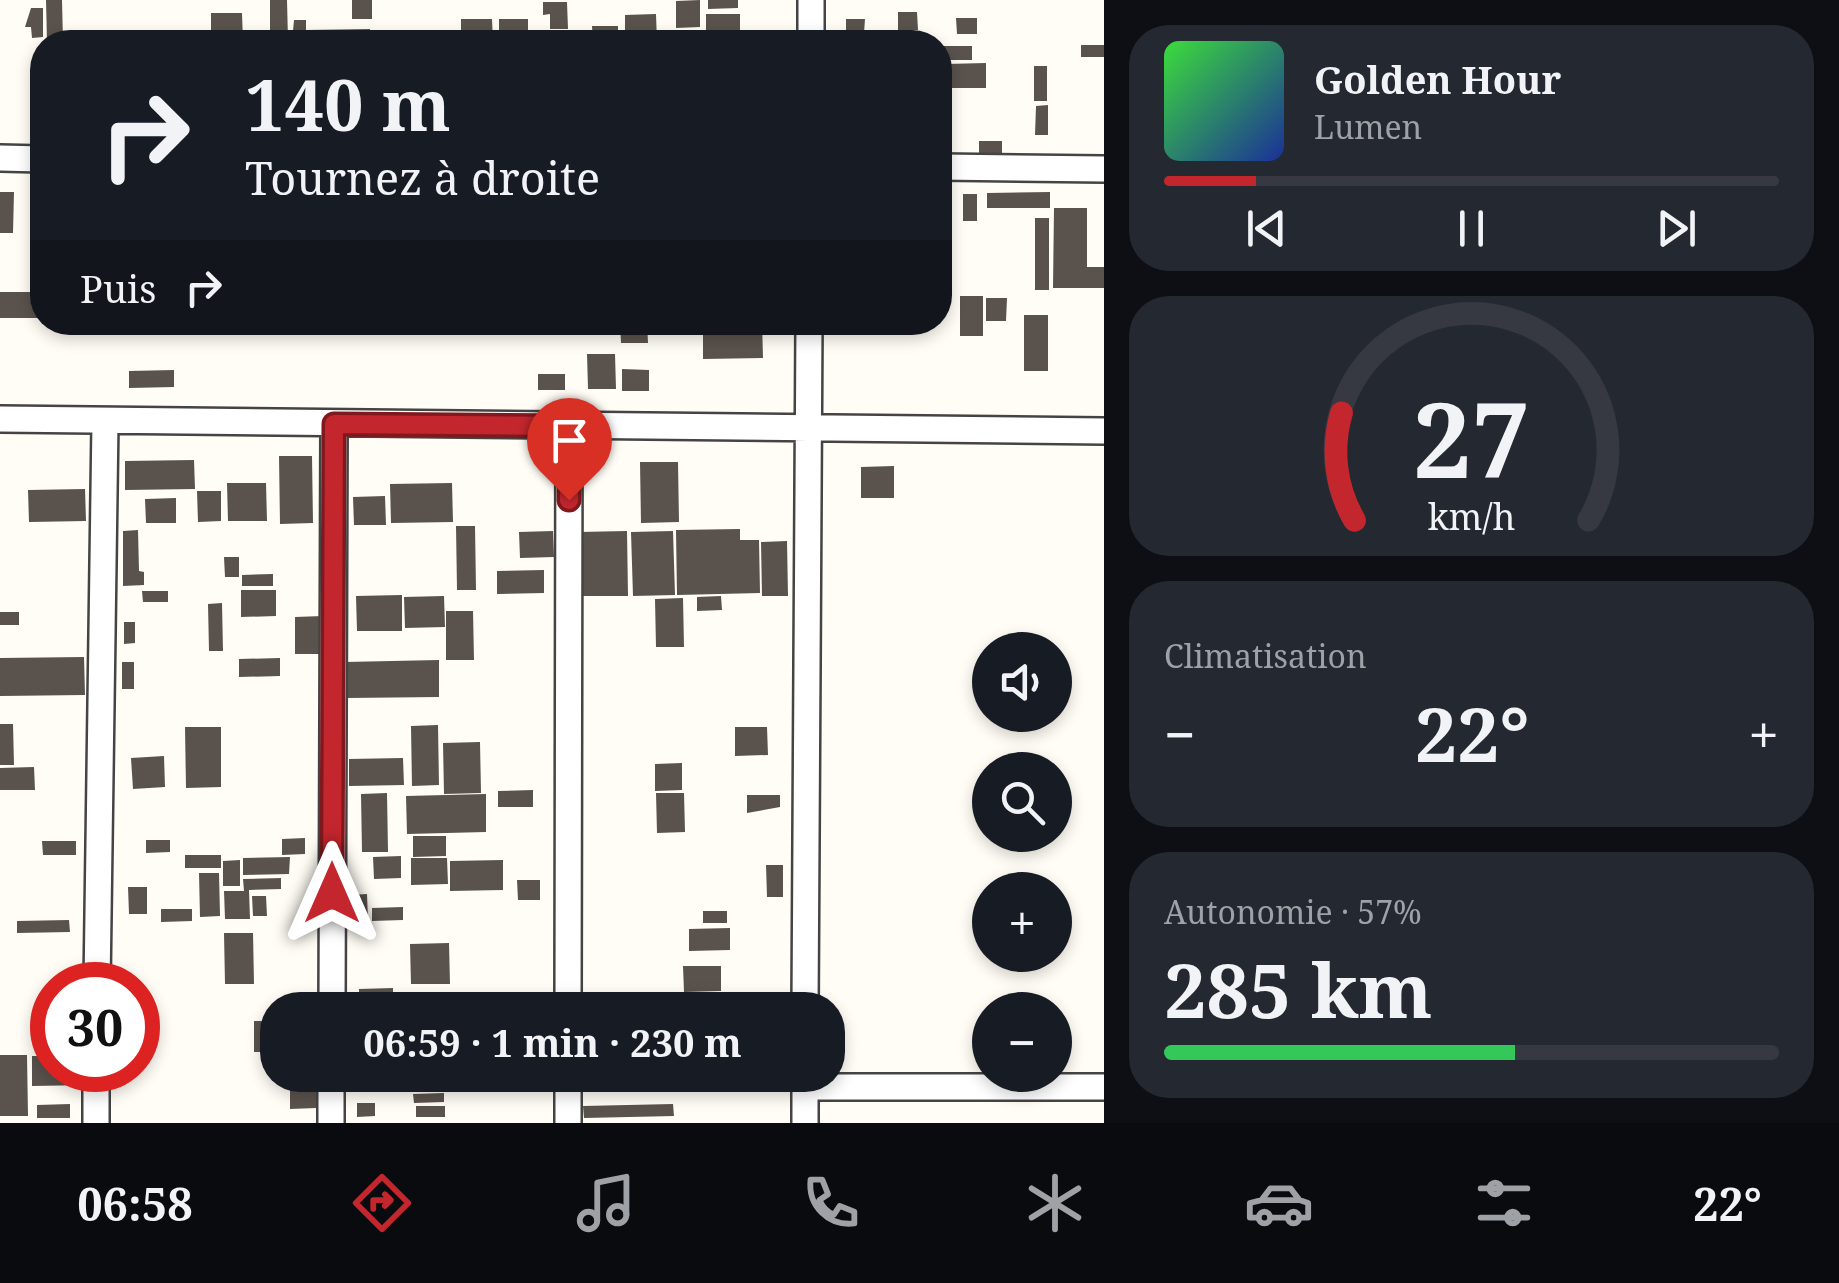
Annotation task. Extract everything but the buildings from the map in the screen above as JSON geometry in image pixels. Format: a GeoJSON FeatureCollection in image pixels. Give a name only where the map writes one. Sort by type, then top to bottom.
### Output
{"type":"FeatureCollection","features":[{"type":"Feature","properties":{"kind":"street"},"geometry":{"type":"LineString","coordinates":[[811,0],[811,30]]}},
{"type":"Feature","properties":{"kind":"street"},"geometry":{"type":"LineString","coordinates":[[0,158],[30,159]]}},
{"type":"Feature","properties":{"kind":"street"},"geometry":{"type":"LineString","coordinates":[[952,168],[1104,169]]}},
{"type":"Feature","properties":{"kind":"street"},"geometry":{"type":"LineString","coordinates":[[805,992],[809,335]]}},
{"type":"Feature","properties":{"kind":"street"},"geometry":{"type":"LineString","coordinates":[[0,419],[1104,431]]}},
{"type":"Feature","properties":{"kind":"street"},"geometry":{"type":"LineString","coordinates":[[98,962],[105,422]]}},
{"type":"Feature","properties":{"kind":"street"},"geometry":{"type":"LineString","coordinates":[[332,992],[334,424]]}},
{"type":"Feature","properties":{"kind":"street"},"geometry":{"type":"LineString","coordinates":[[568,992],[570,426]]}},
{"type":"Feature","properties":{"kind":"street"},"geometry":{"type":"LineString","coordinates":[[845,1082],[1104,1087]]}},
{"type":"Feature","properties":{"kind":"street"},"geometry":{"type":"LineString","coordinates":[[96,1092],[96,1123]]}},
{"type":"Feature","properties":{"kind":"street"},"geometry":{"type":"LineString","coordinates":[[331,1123],[332,1092]]}},
{"type":"Feature","properties":{"kind":"street"},"geometry":{"type":"LineString","coordinates":[[568,1092],[568,1123]]}},
{"type":"Feature","properties":{"kind":"street"},"geometry":{"type":"LineString","coordinates":[[804,1123],[805,1092]]}},
{"type":"Feature","properties":{"kind":"route"},"geometry":{"type":"LineString","coordinates":[[332,893],[334,424],[570,426],[569,500]]}}]}
